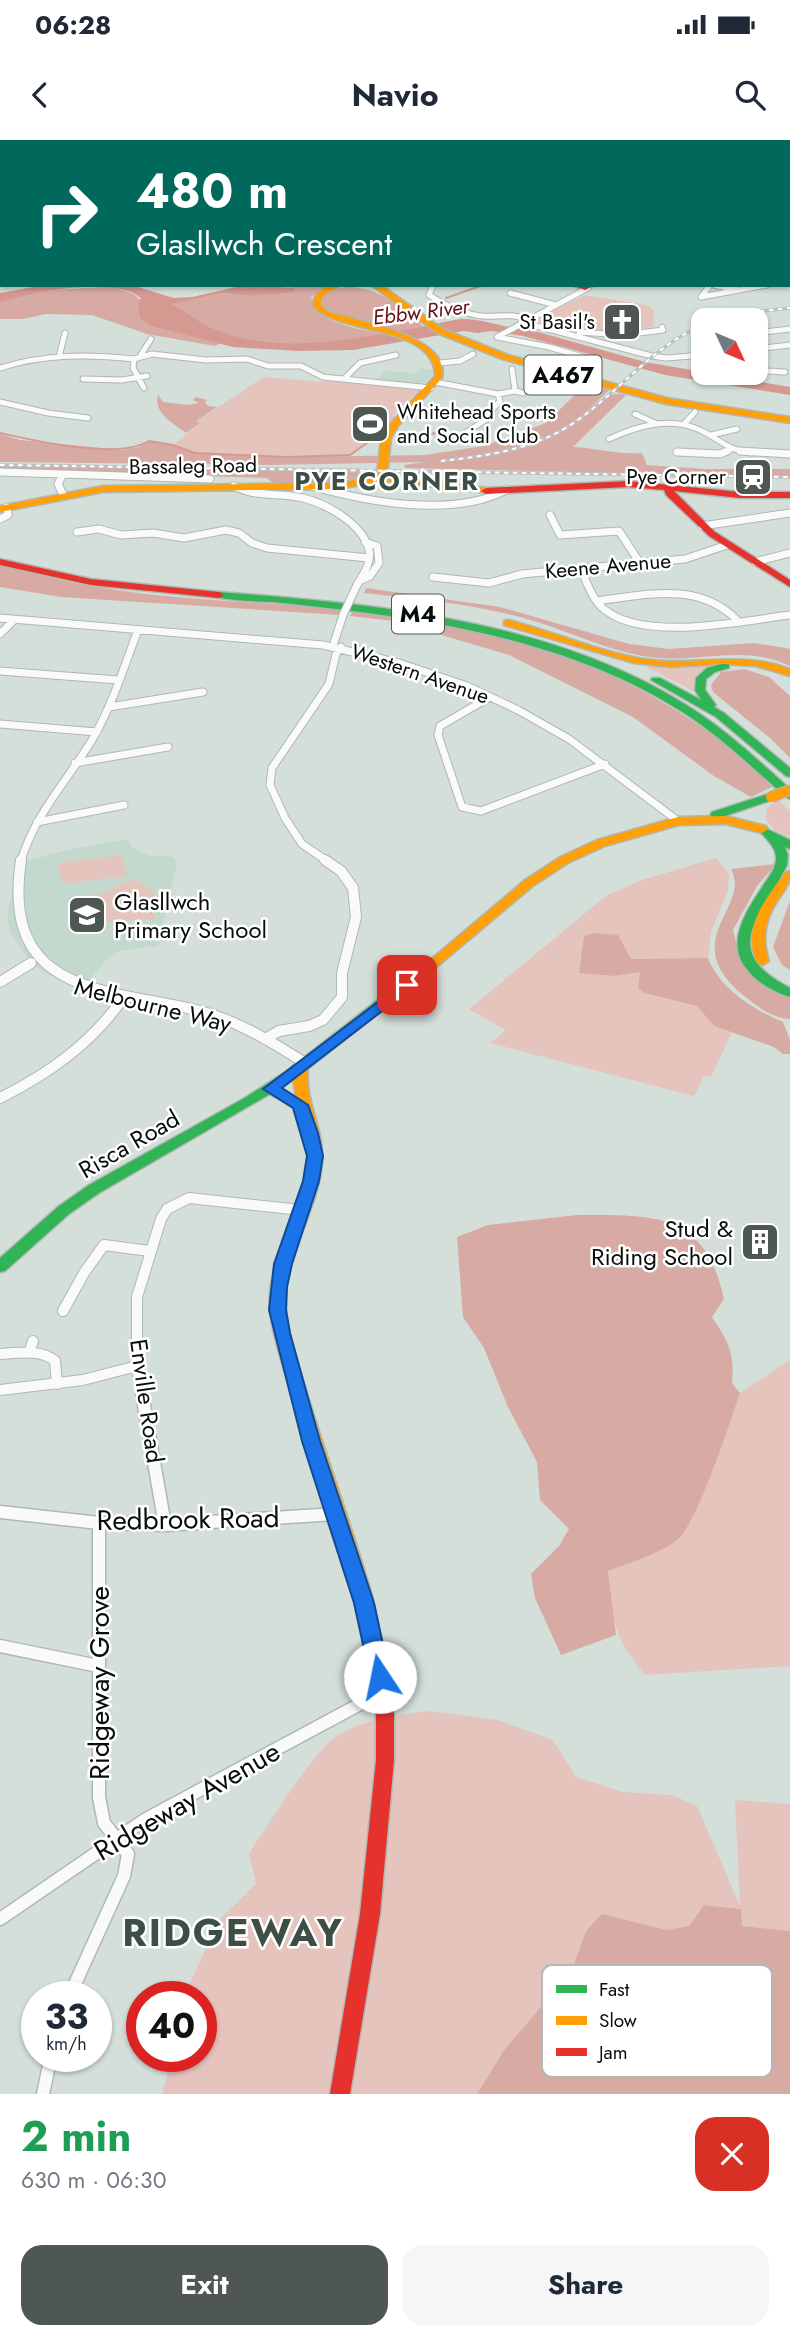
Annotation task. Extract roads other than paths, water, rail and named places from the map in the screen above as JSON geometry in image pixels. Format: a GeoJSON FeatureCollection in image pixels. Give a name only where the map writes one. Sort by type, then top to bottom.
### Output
{"type":"FeatureCollection","features":[{"type":"Feature","properties":{"kind":"main road"},"geometry":{"type":"LineString","coordinates":[[336,287],[323,292],[317,299],[317,306],[324,313],[416,342],[432,351],[440,363],[441,372],[433,385],[394,425],[386,438],[382,478],[455,489],[506,490],[602,484],[762,496],[790,495]]}},
{"type":"Feature","properties":{"kind":"main road","name":"A467"},"geometry":{"type":"LineString","coordinates":[[378,287],[431,322],[510,358],[639,396],[698,408],[790,418]]}},
{"type":"Feature","properties":{"kind":"main road","name":"A467"},"geometry":{"type":"LineString","coordinates":[[401,287],[413,306],[431,322]]}},
{"type":"Feature","properties":{"kind":"main road","name":"Bassaleg Road"},"geometry":{"type":"LineString","coordinates":[[2,512],[63,495],[124,488],[355,485],[382,478]]}},
{"type":"Feature","properties":{"kind":"main road"},"geometry":{"type":"LineString","coordinates":[[668,487],[669,493],[702,526],[727,545],[790,584]]}},
{"type":"Feature","properties":{"kind":"main road","name":"M4"},"geometry":{"type":"LineString","coordinates":[[0,553],[88,573],[147,581],[380,601],[491,620],[542,634],[617,662],[673,688],[720,715]]}},
{"type":"Feature","properties":{"kind":"main road","name":"M4"},"geometry":{"type":"LineString","coordinates":[[0,562],[106,584],[395,611],[445,619],[528,640],[588,660],[662,695],[726,737],[769,773],[790,795]]}},
{"type":"Feature","properties":{"kind":"main road"},"geometry":{"type":"LineString","coordinates":[[491,620],[540,629],[637,660],[673,664],[750,659],[775,665],[790,673]]}},
{"type":"Feature","properties":{"kind":"main road","name":"M4"},"geometry":{"type":"LineString","coordinates":[[790,687],[780,676],[759,667],[738,664],[711,670],[701,678],[698,686],[702,696],[720,715],[790,774]]}},
{"type":"Feature","properties":{"kind":"main road"},"geometry":{"type":"LineString","coordinates":[[704,818],[790,790]]}},
{"type":"Feature","properties":{"kind":"main road"},"geometry":{"type":"LineString","coordinates":[[766,800],[756,811],[767,833],[782,853],[782,864],[744,928],[741,942],[755,970],[773,985],[790,993]]}},
{"type":"Feature","properties":{"kind":"main road"},"geometry":{"type":"LineString","coordinates":[[704,818],[738,822],[790,845]]}},
{"type":"Feature","properties":{"kind":"main road","name":"Risca Road"},"geometry":{"type":"LineString","coordinates":[[0,1267],[64,1210],[94,1189],[271,1089],[361,1022],[545,871],[601,844],[678,821],[704,818]]}},
{"type":"Feature","properties":{"kind":"main road"},"geometry":{"type":"LineString","coordinates":[[790,875],[764,914],[754,944],[756,953],[766,965],[790,982]]}},
{"type":"Feature","properties":{"kind":"main road"},"geometry":{"type":"LineString","coordinates":[[299,1068],[296,1083],[315,1156],[311,1181],[283,1264],[277,1310],[311,1441],[364,1603],[383,1699],[386,1758],[380,1841],[358,1997],[340,2094]]}},
{"type":"Feature","properties":{"kind":"main road"},"geometry":{"type":"LineString","coordinates":[[271,1089],[300,1105]]}},
{"type":"Feature","properties":{"kind":"street"},"geometry":{"type":"LineString","coordinates":[[432,287],[429,295],[477,315],[508,314],[522,321],[661,357],[691,356]]}},
{"type":"Feature","properties":{"kind":"street"},"geometry":{"type":"LineString","coordinates":[[710,287],[701,297],[745,292],[761,287]]}},
{"type":"Feature","properties":{"kind":"street"},"geometry":{"type":"LineString","coordinates":[[721,287],[745,292]]}},
{"type":"Feature","properties":{"kind":"street"},"geometry":{"type":"LineString","coordinates":[[584,369],[597,361],[538,344],[497,337],[586,288]]}},
{"type":"Feature","properties":{"kind":"street"},"geometry":{"type":"LineString","coordinates":[[510,293],[556,305]]}},
{"type":"Feature","properties":{"kind":"street"},"geometry":{"type":"LineString","coordinates":[[522,321],[569,331],[622,335],[663,330],[662,327]]}},
{"type":"Feature","properties":{"kind":"street"},"geometry":{"type":"LineString","coordinates":[[768,331],[790,329]]}},
{"type":"Feature","properties":{"kind":"street"},"geometry":{"type":"LineString","coordinates":[[59,357],[65,333]]}},
{"type":"Feature","properties":{"kind":"street"},"geometry":{"type":"LineString","coordinates":[[144,388],[133,368],[137,357],[152,339]]}},
{"type":"Feature","properties":{"kind":"street"},"geometry":{"type":"LineString","coordinates":[[768,348],[790,345]]}},
{"type":"Feature","properties":{"kind":"street"},"geometry":{"type":"LineString","coordinates":[[0,368],[24,361],[59,357],[137,357],[152,354],[206,360],[247,359],[267,366],[301,366],[319,377],[433,385],[498,394],[515,391],[523,393]]}},
{"type":"Feature","properties":{"kind":"street"},"geometry":{"type":"LineString","coordinates":[[440,363],[460,361],[473,354]]}},
{"type":"Feature","properties":{"kind":"street"},"geometry":{"type":"LineString","coordinates":[[344,379],[349,370],[358,363],[396,355]]}},
{"type":"Feature","properties":{"kind":"street"},"geometry":{"type":"LineString","coordinates":[[512,369],[515,391]]}},
{"type":"Feature","properties":{"kind":"street"},"geometry":{"type":"LineString","coordinates":[[768,372],[785,372]]}},
{"type":"Feature","properties":{"kind":"street"},"geometry":{"type":"LineString","coordinates":[[83,379],[114,380],[147,376]]}},
{"type":"Feature","properties":{"kind":"street"},"geometry":{"type":"LineString","coordinates":[[465,433],[487,419],[487,415],[500,401],[498,394]]}},
{"type":"Feature","properties":{"kind":"street"},"geometry":{"type":"LineString","coordinates":[[0,402],[48,413],[88,418]]}},
{"type":"Feature","properties":{"kind":"street"},"geometry":{"type":"LineString","coordinates":[[684,424],[695,412]]}},
{"type":"Feature","properties":{"kind":"street"},"geometry":{"type":"LineString","coordinates":[[635,414],[655,423]]}},
{"type":"Feature","properties":{"kind":"street"},"geometry":{"type":"LineString","coordinates":[[610,439],[641,425],[684,424],[710,435],[732,449],[749,453],[790,454]]}},
{"type":"Feature","properties":{"kind":"street"},"geometry":{"type":"LineString","coordinates":[[710,435],[737,429]]}},
{"type":"Feature","properties":{"kind":"street"},"geometry":{"type":"LineString","coordinates":[[677,452],[720,454],[732,449]]}},
{"type":"Feature","properties":{"kind":"street"},"geometry":{"type":"LineString","coordinates":[[0,472],[210,479]]}},
{"type":"Feature","properties":{"kind":"street"},"geometry":{"type":"LineString","coordinates":[[63,474],[58,484],[63,495]]}},
{"type":"Feature","properties":{"kind":"street"},"geometry":{"type":"LineString","coordinates":[[234,486],[241,490],[295,497],[320,505],[349,524],[365,542],[369,558],[343,615],[329,684],[272,768],[270,785],[285,818],[302,844],[341,871],[353,888],[356,917],[342,973],[342,997],[323,1020],[309,1027],[279,1031],[265,1039]]}},
{"type":"Feature","properties":{"kind":"street"},"geometry":{"type":"LineString","coordinates":[[311,486],[359,498],[423,504],[478,501],[501,495],[506,490]]}},
{"type":"Feature","properties":{"kind":"street"},"geometry":{"type":"LineString","coordinates":[[702,526],[790,513]]}},
{"type":"Feature","properties":{"kind":"street"},"geometry":{"type":"LineString","coordinates":[[550,515],[560,535],[618,531],[640,563]]}},
{"type":"Feature","properties":{"kind":"street"},"geometry":{"type":"LineString","coordinates":[[77,533],[99,529],[121,535],[153,533],[184,538],[217,530],[230,531],[243,535],[251,543],[267,548],[369,558]]}},
{"type":"Feature","properties":{"kind":"street"},"geometry":{"type":"LineString","coordinates":[[358,583],[377,570],[381,559],[377,546],[365,542]]}},
{"type":"Feature","properties":{"kind":"street","name":"Keene Avenue"},"geometry":{"type":"LineString","coordinates":[[433,577],[489,583],[522,574],[685,559],[727,545]]}},
{"type":"Feature","properties":{"kind":"street"},"geometry":{"type":"LineString","coordinates":[[755,562],[790,553]]}},
{"type":"Feature","properties":{"kind":"street"},"geometry":{"type":"LineString","coordinates":[[580,568],[597,601],[614,617],[650,626],[790,615]]}},
{"type":"Feature","properties":{"kind":"street"},"geometry":{"type":"LineString","coordinates":[[597,601],[685,593],[718,604],[736,620]]}},
{"type":"Feature","properties":{"kind":"street","name":"Western Avenue"},"geometry":{"type":"LineString","coordinates":[[0,618],[337,647],[399,663],[490,697],[569,739],[678,821]]}},
{"type":"Feature","properties":{"kind":"street"},"geometry":{"type":"LineString","coordinates":[[0,634],[13,621]]}},
{"type":"Feature","properties":{"kind":"street"},"geometry":{"type":"LineString","coordinates":[[8,909],[20,860],[37,822],[97,732],[138,631]]}},
{"type":"Feature","properties":{"kind":"street"},"geometry":{"type":"LineString","coordinates":[[0,671],[118,680]]}},
{"type":"Feature","properties":{"kind":"street"},"geometry":{"type":"LineString","coordinates":[[109,708],[203,692]]}},
{"type":"Feature","properties":{"kind":"street"},"geometry":{"type":"LineString","coordinates":[[490,697],[440,726],[438,734],[462,807],[481,811],[605,764]]}},
{"type":"Feature","properties":{"kind":"street"},"geometry":{"type":"LineString","coordinates":[[0,724],[97,732]]}},
{"type":"Feature","properties":{"kind":"street"},"geometry":{"type":"LineString","coordinates":[[75,763],[168,747]]}},
{"type":"Feature","properties":{"kind":"street"},"geometry":{"type":"LineString","coordinates":[[37,822],[124,805]]}},
{"type":"Feature","properties":{"kind":"street","name":"Melbourne Way"},"geometry":{"type":"LineString","coordinates":[[23,955],[31,963],[65,983],[207,1014],[265,1039],[299,1068]]}},
{"type":"Feature","properties":{"kind":"street"},"geometry":{"type":"LineString","coordinates":[[0,982],[31,963]]}},
{"type":"Feature","properties":{"kind":"street"},"geometry":{"type":"LineString","coordinates":[[0,1098],[26,1085],[79,1048],[108,1019],[124,997]]}},
{"type":"Feature","properties":{"kind":"street","name":"Enville Road"},"geometry":{"type":"LineString","coordinates":[[166,1525],[137,1366],[137,1297],[150,1251],[167,1209],[189,1198],[301,1210]]}},
{"type":"Feature","properties":{"kind":"street"},"geometry":{"type":"LineString","coordinates":[[62,1311],[104,1245],[150,1251]]}},
{"type":"Feature","properties":{"kind":"street"},"geometry":{"type":"LineString","coordinates":[[29,1353],[33,1341]]}},
{"type":"Feature","properties":{"kind":"street"},"geometry":{"type":"LineString","coordinates":[[0,1354],[29,1353],[51,1357],[55,1362],[57,1384]]}},
{"type":"Feature","properties":{"kind":"street"},"geometry":{"type":"LineString","coordinates":[[0,1390],[83,1380],[137,1366]]}},
{"type":"Feature","properties":{"kind":"street","name":"Redbrook Road"},"geometry":{"type":"LineString","coordinates":[[0,1512],[99,1523],[166,1525],[335,1514]]}},
{"type":"Feature","properties":{"kind":"street","name":"Ridgeway Grove"},"geometry":{"type":"LineString","coordinates":[[76,1981],[93,1938],[124,1876],[128,1854],[104,1823],[99,1797],[99,1523]]}},
{"type":"Feature","properties":{"kind":"street"},"geometry":{"type":"LineString","coordinates":[[0,1646],[98,1666]]}},
{"type":"Feature","properties":{"kind":"street","name":"Ridgeway Avenue"},"geometry":{"type":"LineString","coordinates":[[0,1919],[146,1819],[362,1703],[383,1699]]}},
{"type":"Feature","properties":{"kind":"street"},"geometry":{"type":"LineString","coordinates":[[43,2094],[48,2072]]}},
{"type":"Feature","properties":{"kind":"waterway","name":"Ebbw River"},"geometry":{"type":"LineString","coordinates":[[446,298],[477,287]]}},
{"type":"Feature","properties":{"kind":"waterway"},"geometry":{"type":"LineString","coordinates":[[397,435],[421,436],[441,432]]}},
{"type":"Feature","properties":{"kind":"waterway"},"geometry":{"type":"LineString","coordinates":[[0,433],[97,449],[117,449],[149,441],[173,445],[195,453],[287,457],[350,455],[374,438]]}},
{"type":"Feature","properties":{"kind":"railway"},"geometry":{"type":"LineString","coordinates":[[768,310],[790,308]]}},
{"type":"Feature","properties":{"kind":"railway"},"geometry":{"type":"LineString","coordinates":[[441,461],[511,450],[560,431],[592,410],[652,357],[691,331]]}},
{"type":"Feature","properties":{"kind":"railway"},"geometry":{"type":"LineString","coordinates":[[0,465],[790,477]]}},
{"type":"Feature","properties":{"kind":"place","name":"St Basil's"},"geometry":{"type":"Point","coordinates":[622,322]}},
{"type":"Feature","properties":{"kind":"place","name":"Whitehead Sports and Social Club"},"geometry":{"type":"Point","coordinates":[370,424]}},
{"type":"Feature","properties":{"kind":"place","name":"Pye Corner"},"geometry":{"type":"Point","coordinates":[753,477]}},
{"type":"Feature","properties":{"kind":"place","name":"Glasllwch Primary School"},"geometry":{"type":"Point","coordinates":[87,915]}},
{"type":"Feature","properties":{"kind":"place","name":"Stud & Riding School"},"geometry":{"type":"Point","coordinates":[760,1242]}},
{"type":"Feature","properties":{"kind":"district","name":"PYE CORNER"},"geometry":{"type":"Point","coordinates":[387,481]}},
{"type":"Feature","properties":{"kind":"district","name":"RIDGEWAY"},"geometry":{"type":"Point","coordinates":[233,1932]}}]}
